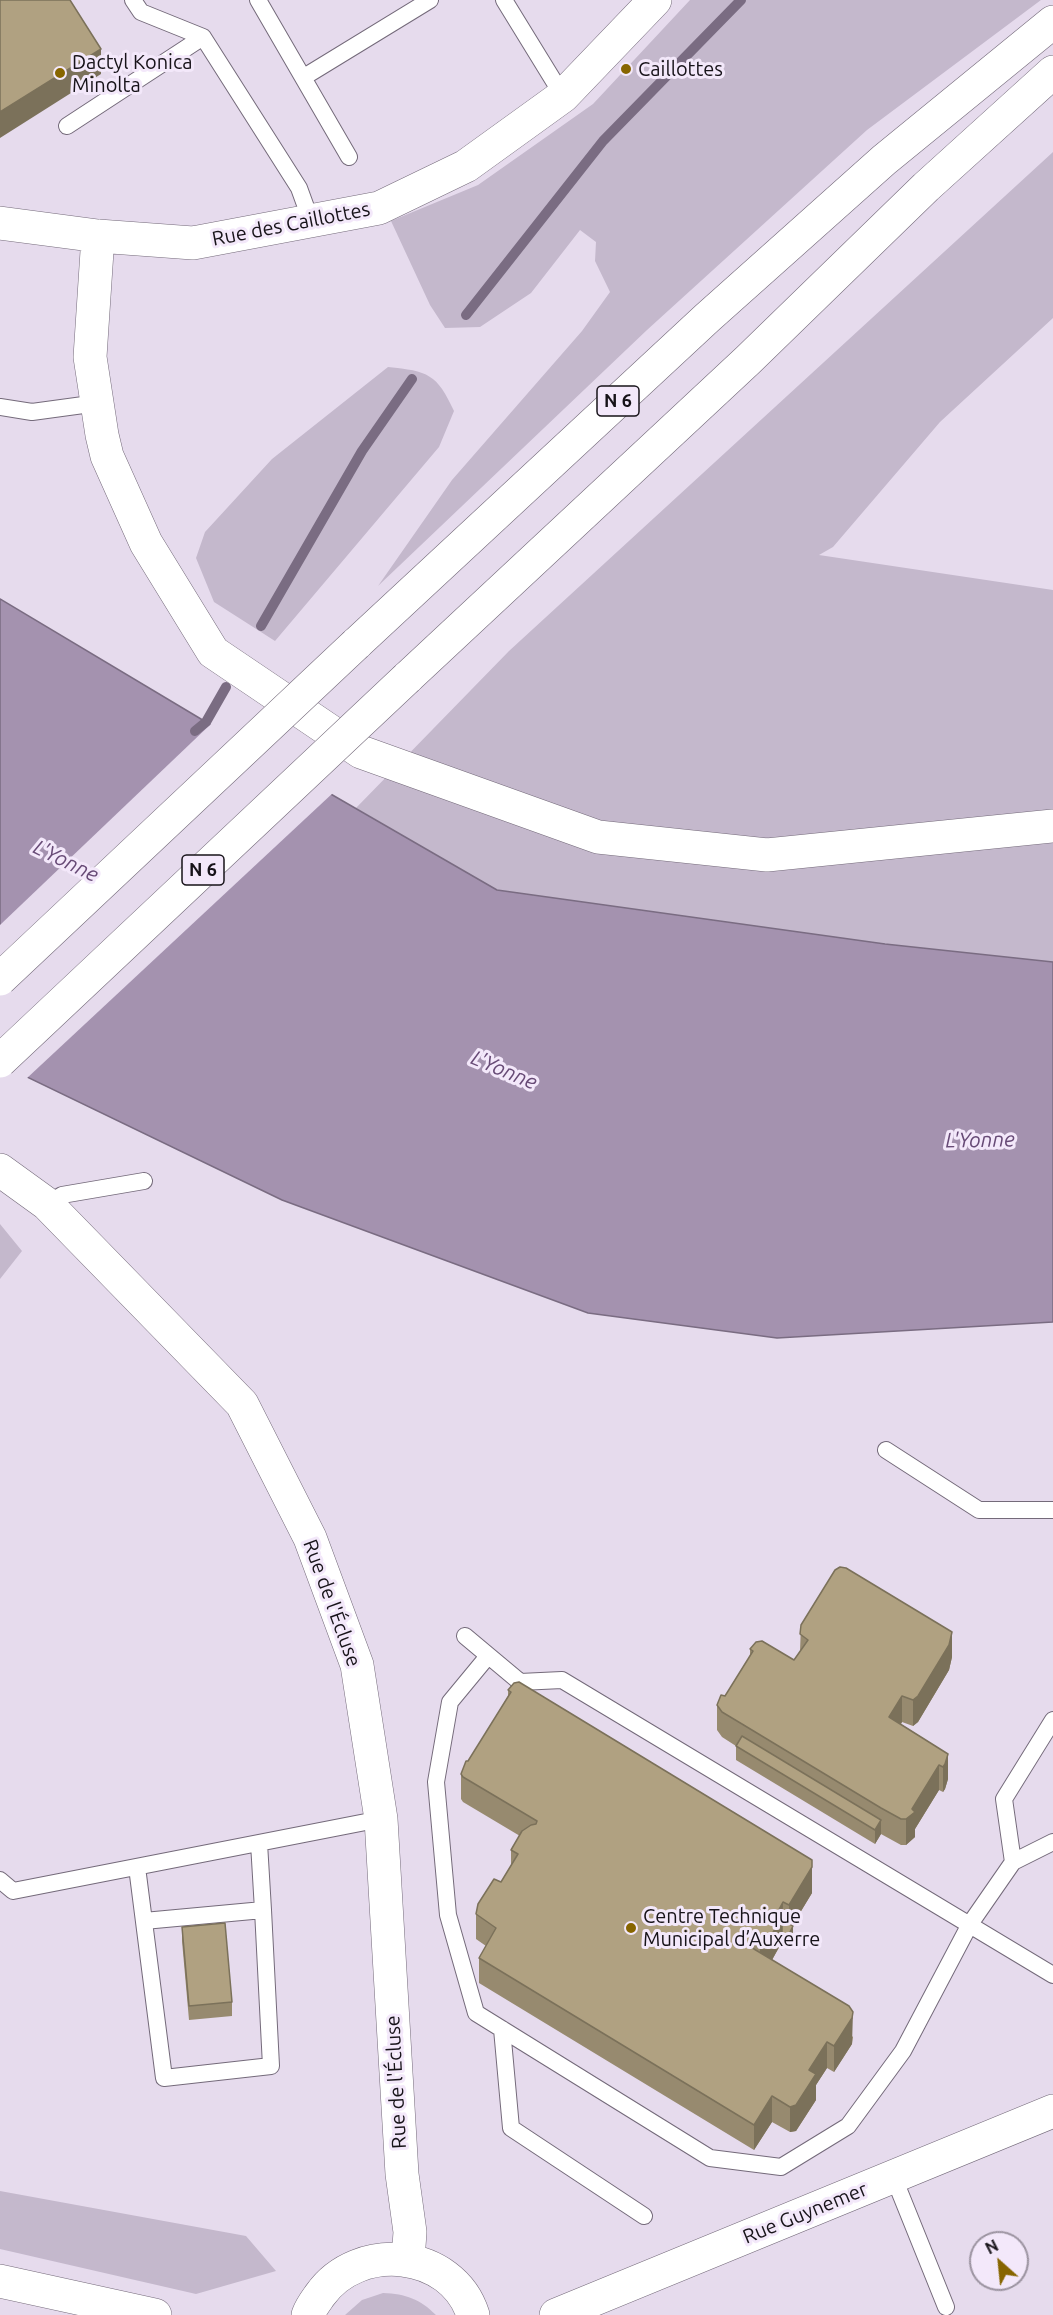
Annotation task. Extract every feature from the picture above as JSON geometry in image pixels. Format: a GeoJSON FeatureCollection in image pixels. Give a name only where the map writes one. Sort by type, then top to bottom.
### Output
{"type":"FeatureCollection","features":[{"type":"Feature","properties":{"kind":"street","name":"Rue des Caillottes"},"geometry":{"type":"LineString","coordinates":[[0,223],[98,236],[193,243],[379,208],[466,166],[563,96],[655,0]]}},
{"type":"Feature","properties":{"kind":"street","name":"N 6"},"geometry":{"type":"LineString","coordinates":[[0,979],[707,318],[875,168],[1053,22]]}},
{"type":"Feature","properties":{"kind":"street","name":"N 6"},"geometry":{"type":"LineString","coordinates":[[0,1061],[739,368],[927,186],[1053,72]]}},
{"type":"Feature","properties":{"kind":"street"},"geometry":{"type":"LineString","coordinates":[[927,186],[1053,92]]}},
{"type":"Feature","properties":{"kind":"street"},"geometry":{"type":"LineString","coordinates":[[98,236],[90,357],[102,435],[107,456],[146,543],[213,652],[361,753],[598,837],[767,855],[1053,826]]}},
{"type":"Feature","properties":{"kind":"street","name":"Rue de l'Écluse"},"geometry":{"type":"LineString","coordinates":[[0,1170],[46,1204],[242,1404],[310,1538],[357,1665],[381,1820],[402,2174],[410,2232],[408,2260]]}},
{"type":"Feature","properties":{"kind":"street","name":"Rue Guynemer"},"geometry":{"type":"LineString","coordinates":[[556,2315],[1052,2113]]}},
{"type":"Feature","properties":{"kind":"street"},"geometry":{"type":"LineString","coordinates":[[308,2315],[310,2308],[327,2284],[351,2267],[379,2259],[408,2260],[434,2269],[454,2285],[473,2315]]}},
{"type":"Feature","properties":{"kind":"street"},"geometry":{"type":"LineString","coordinates":[[0,2281],[155,2315]]}},
{"type":"Feature","properties":{"kind":"lane"},"geometry":{"type":"LineString","coordinates":[[133,0],[141,12],[203,37],[299,188],[311,221]]}},
{"type":"Feature","properties":{"kind":"lane"},"geometry":{"type":"LineString","coordinates":[[258,0],[349,158]]}},
{"type":"Feature","properties":{"kind":"lane"},"geometry":{"type":"LineString","coordinates":[[304,77],[430,0]]}},
{"type":"Feature","properties":{"kind":"lane"},"geometry":{"type":"LineString","coordinates":[[504,0],[563,96]]}},
{"type":"Feature","properties":{"kind":"lane"},"geometry":{"type":"LineString","coordinates":[[67,126],[203,37]]}},
{"type":"Feature","properties":{"kind":"lane"},"geometry":{"type":"LineString","coordinates":[[0,407],[32,412],[98,403]]}},
{"type":"Feature","properties":{"kind":"lane"},"geometry":{"type":"LineString","coordinates":[[46,1204],[62,1195],[144,1181]]}},
{"type":"Feature","properties":{"kind":"lane"},"geometry":{"type":"LineString","coordinates":[[886,1450],[979,1510],[1053,1510]]}},
{"type":"Feature","properties":{"kind":"lane"},"geometry":{"type":"LineString","coordinates":[[465,1636],[520,1682],[562,1680],[970,1924],[1052,1976]]}},
{"type":"Feature","properties":{"kind":"lane"},"geometry":{"type":"LineString","coordinates":[[488,1656],[450,1702],[436,1782],[448,1915],[476,2013],[710,2158],[781,2167],[848,2126],[903,2051],[970,1924],[1012,1862],[1053,1842]]}},
{"type":"Feature","properties":{"kind":"lane"},"geometry":{"type":"LineString","coordinates":[[1012,1862],[1004,1799],[1053,1720]]}},
{"type":"Feature","properties":{"kind":"lane"},"geometry":{"type":"LineString","coordinates":[[0,1880],[13,1891],[381,1820]]}},
{"type":"Feature","properties":{"kind":"lane"},"geometry":{"type":"LineString","coordinates":[[136,1867],[164,2078],[271,2066],[259,1843]]}},
{"type":"Feature","properties":{"kind":"lane"},"geometry":{"type":"LineString","coordinates":[[144,1921],[263,1910]]}},
{"type":"Feature","properties":{"kind":"lane"},"geometry":{"type":"LineString","coordinates":[[502,2029],[511,2127],[644,2216]]}},
{"type":"Feature","properties":{"kind":"lane"},"geometry":{"type":"LineString","coordinates":[[894,2178],[946,2307]]}},
{"type":"Feature","properties":{"kind":"shaded area"},"geometry":{"type":"Polygon","coordinates":[[[690,0],[1041,0],[867,130],[647,330],[378,586],[452,480],[582,331],[610,292],[595,261],[596,242],[580,230],[531,293],[480,327],[445,328],[430,305],[391,221],[478,185],[593,104],[690,0]]]}},
{"type":"Feature","properties":{"kind":"shaded area"},"geometry":{"type":"Polygon","coordinates":[[[1053,152],[1053,318],[940,422],[833,547],[819,555],[1053,590],[1053,962],[885,944],[497,890],[356,808],[509,651],[1053,152]]]}},
{"type":"Feature","properties":{"kind":"shaded area"},"geometry":{"type":"Polygon","coordinates":[[[388,367],[413,370],[430,377],[442,389],[454,411],[439,447],[275,641],[214,602],[196,558],[205,532],[272,459],[388,367]]]}},
{"type":"Feature","properties":{"kind":"shaded area"},"geometry":{"type":"Polygon","coordinates":[[[0,1224],[22,1251],[0,1279],[0,1224]]]}},
{"type":"Feature","properties":{"kind":"shaded area"},"geometry":{"type":"Polygon","coordinates":[[[0,2191],[246,2236],[276,2271],[196,2294],[0,2249],[0,2191]]]}},
{"type":"Feature","properties":{"kind":"shaded area"},"geometry":{"type":"Polygon","coordinates":[[[383,2293],[412,2298],[436,2315],[345,2315],[362,2300],[383,2293]]]}},
{"type":"Feature","properties":{"kind":"water","name":"L'Yonne"},"geometry":{"type":"Polygon","coordinates":[[[0,599],[206,722],[497,890],[885,944],[1053,962],[1053,1322],[777,1338],[588,1313],[282,1200],[0,1064],[0,599]]]}},
{"type":"Feature","properties":{"kind":"pier"},"geometry":{"type":"Polygon","coordinates":[[[213,722],[334,792],[26,1079],[0,1067],[0,925],[213,722]]]}},
{"type":"Feature","properties":{"kind":"building"},"geometry":{"type":"Polygon","coordinates":[[[0,0],[70,0],[101,49],[0,112],[0,0]]]}},
{"type":"Feature","properties":{"kind":"building"},"geometry":{"type":"Polygon","coordinates":[[[840,1567],[846,1568],[952,1632],[949,1645],[918,1696],[913,1700],[902,1696],[889,1717],[948,1754],[945,1764],[943,1767],[939,1765],[912,1809],[915,1812],[906,1819],[901,1819],[881,1808],[722,1712],[717,1705],[721,1695],[725,1696],[753,1651],[750,1649],[756,1642],[762,1641],[794,1660],[808,1640],[800,1634],[801,1625],[835,1570],[840,1567]]]}},
{"type":"Feature","properties":{"kind":"building","name":"Centre Technique Municipal d’Auxerre"},"geometry":{"type":"Polygon","coordinates":[[[519,1682],[812,1860],[812,1867],[789,1905],[783,1902],[777,1913],[782,1917],[768,1941],[760,1944],[753,1940],[749,1946],[849,2006],[853,2012],[852,2018],[834,2046],[827,2042],[809,2070],[816,2074],[796,2105],[790,2107],[772,2096],[754,2125],[479,1958],[496,1928],[476,1914],[478,1904],[494,1879],[501,1882],[518,1854],[511,1850],[522,1831],[536,1824],[537,1821],[461,1774],[466,1761],[511,1692],[508,1690],[514,1683],[519,1682]]]}},
{"type":"Feature","properties":{"kind":"building"},"geometry":{"type":"Polygon","coordinates":[[[742,1736],[881,1820],[875,1830],[736,1746],[742,1736]]]}},
{"type":"Feature","properties":{"kind":"building"},"geometry":{"type":"Polygon","coordinates":[[[783,1920],[793,1926],[787,1938],[782,1935],[783,1920]]]}},
{"type":"Feature","properties":{"kind":"building"},"geometry":{"type":"Polygon","coordinates":[[[225,1923],[232,2002],[189,2006],[182,1927],[225,1923]]]}},
{"type":"Feature","properties":{"kind":"waterway"},"geometry":{"type":"LineString","coordinates":[[466,315],[603,141],[741,0]]}},
{"type":"Feature","properties":{"kind":"waterway"},"geometry":{"type":"LineString","coordinates":[[261,626],[362,451],[412,379]]}},
{"type":"Feature","properties":{"kind":"waterway"},"geometry":{"type":"LineString","coordinates":[[195,731],[206,722],[226,687]]}},
{"type":"Feature","properties":{"kind":"place","name":"Caillottes"},"geometry":{"type":"Point","coordinates":[626,69]}},
{"type":"Feature","properties":{"kind":"place","name":"Dactyl Konica Minolta"},"geometry":{"type":"Point","coordinates":[60,73]}},
{"type":"Feature","properties":{"kind":"place","name":"Centre Technique Municipal d’Auxerre"},"geometry":{"type":"Point","coordinates":[631,1928]}}]}
